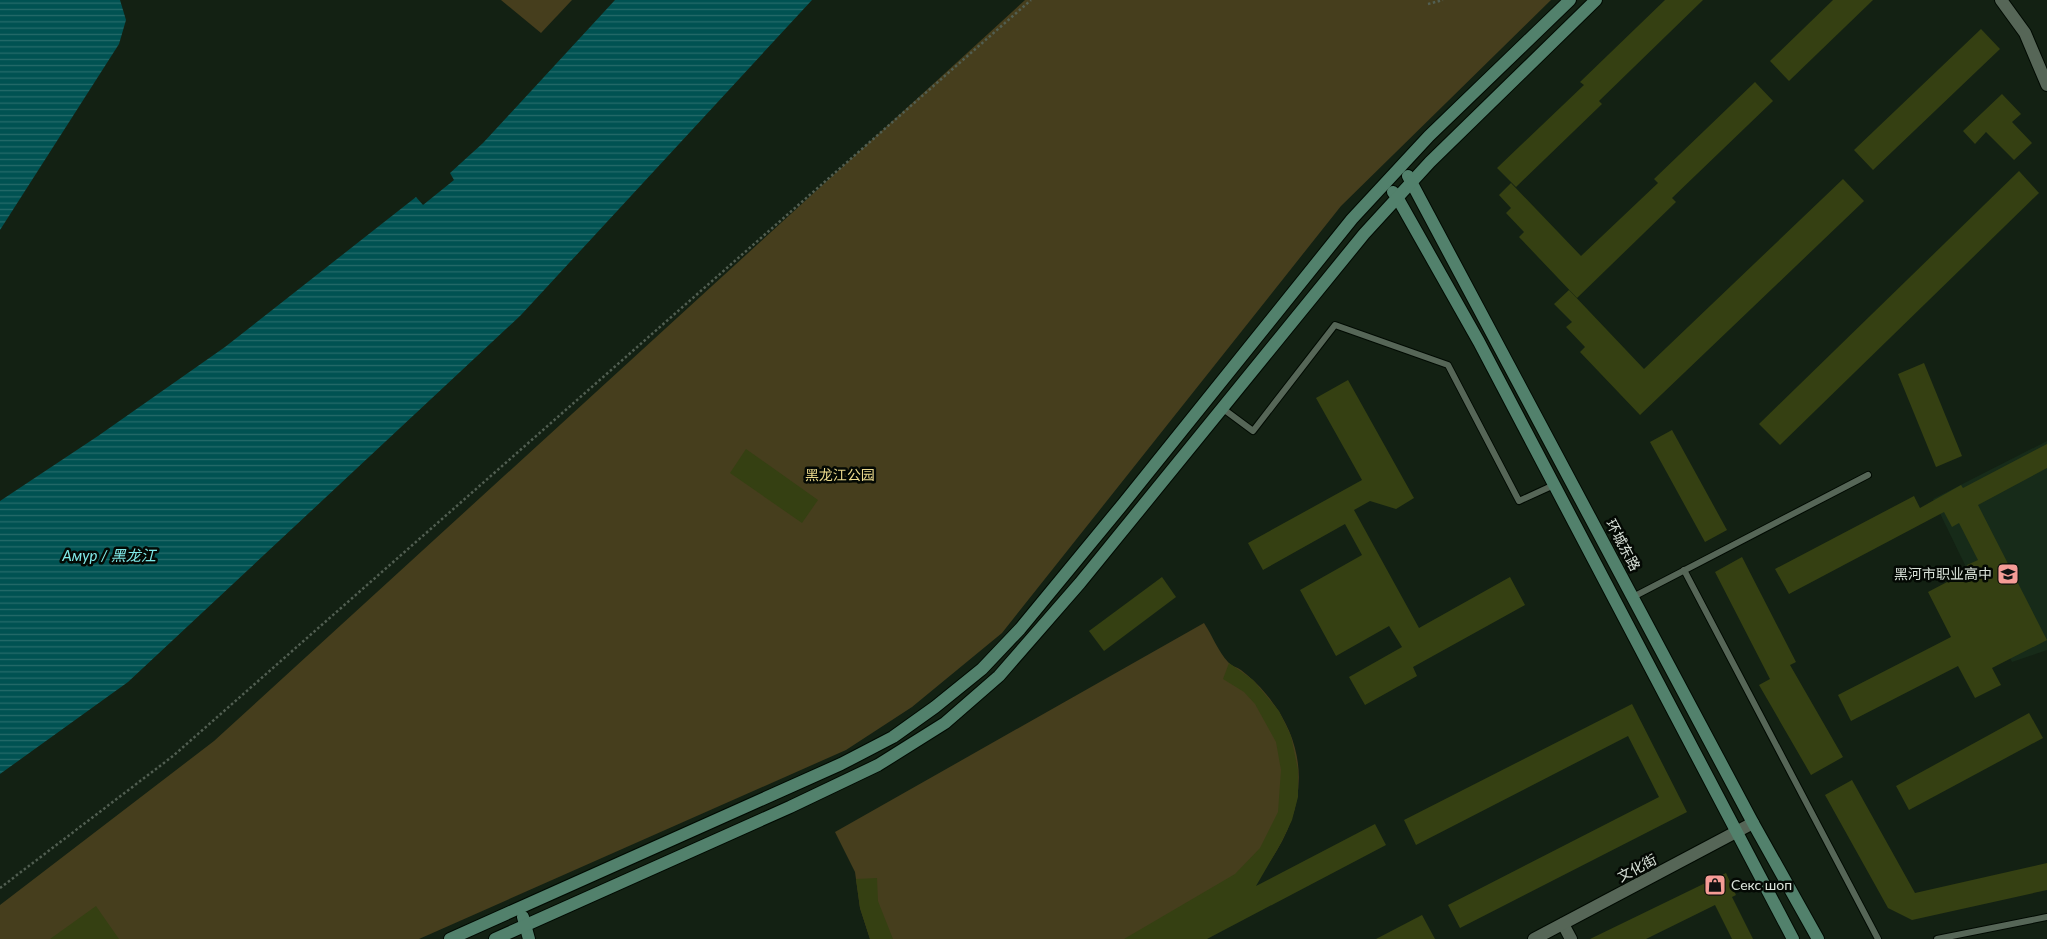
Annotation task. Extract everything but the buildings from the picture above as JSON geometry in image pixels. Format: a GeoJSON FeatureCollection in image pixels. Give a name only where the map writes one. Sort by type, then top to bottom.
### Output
{"type":"FeatureCollection","features":[{"type":"Feature","properties":{"kind":"street"},"geometry":{"type":"LineString","coordinates":[[450,939],[841,764],[893,737],[935,707],[982,669],[1020,629],[1123,504],[1352,219],[1436,129],[1570,0]]}},
{"type":"Feature","properties":{"kind":"street"},"geometry":{"type":"LineString","coordinates":[[495,939],[513,935],[526,925],[844,782],[910,746],[945,723],[999,676],[1038,634],[1364,234],[1397,197],[1596,0]]}},
{"type":"Feature","properties":{"kind":"street"},"geometry":{"type":"LineString","coordinates":[[2001,0],[2025,33],[2047,83]]}},
{"type":"Feature","properties":{"kind":"street","name":"环城东路"},"geometry":{"type":"LineString","coordinates":[[1400,166],[1412,181],[1753,823],[1818,939]]}},
{"type":"Feature","properties":{"kind":"street"},"geometry":{"type":"LineString","coordinates":[[1384,184],[1397,197],[1479,342],[1794,939]]}},
{"type":"Feature","properties":{"kind":"street","name":"文化街"},"geometry":{"type":"LineString","coordinates":[[1534,939],[1753,823]]}},
{"type":"Feature","properties":{"kind":"street"},"geometry":{"type":"LineString","coordinates":[[520,908],[529,939]]}},
{"type":"Feature","properties":{"kind":"street"},"geometry":{"type":"LineString","coordinates":[[505,915],[513,935]]}},
{"type":"Feature","properties":{"kind":"street"},"geometry":{"type":"LineString","coordinates":[[1563,924],[1571,939]]}},
{"type":"Feature","properties":{"kind":"lane"},"geometry":{"type":"LineString","coordinates":[[1222,408],[1253,431],[1335,325],[1448,366],[1518,502],[1554,485]]}},
{"type":"Feature","properties":{"kind":"lane"},"geometry":{"type":"LineString","coordinates":[[1633,598],[1868,475]]}},
{"type":"Feature","properties":{"kind":"lane"},"geometry":{"type":"LineString","coordinates":[[1684,570],[1878,939]]}},
{"type":"Feature","properties":{"kind":"lane"},"geometry":{"type":"LineString","coordinates":[[1937,939],[2047,917]]}},
{"type":"Feature","properties":{"kind":"path"},"geometry":{"type":"LineString","coordinates":[[0,888],[173,756],[1031,0]]}},
{"type":"Feature","properties":{"kind":"path"},"geometry":{"type":"LineString","coordinates":[[1428,4],[1443,0]]}},
{"type":"Feature","properties":{"kind":"shaded area","name":"黑河市职业高中"},"geometry":{"type":"Polygon","coordinates":[[[2047,441],[2047,650],[2012,662],[1933,499],[2047,441]]]}},
{"type":"Feature","properties":{"kind":"green space"},"geometry":{"type":"Polygon","coordinates":[[[501,0],[572,0],[541,33],[501,0]]]}},
{"type":"Feature","properties":{"kind":"green space","name":"黑龙江公园"},"geometry":{"type":"Polygon","coordinates":[[[1025,0],[1551,0],[1341,206],[1002,633],[912,707],[846,750],[419,939],[0,939],[0,905],[214,741],[1025,0]]]}},
{"type":"Feature","properties":{"kind":"green space"},"geometry":{"type":"Polygon","coordinates":[[[1204,623],[1228,662],[1257,684],[1282,717],[1292,740],[1298,763],[1295,809],[1287,832],[1275,854],[1259,876],[1154,939],[870,939],[860,908],[855,872],[835,832],[1204,623]]]}},
{"type":"Feature","properties":{"kind":"water"},"geometry":{"type":"Polygon","coordinates":[[[0,0],[120,0],[126,20],[119,44],[0,230],[0,0]]]}},
{"type":"Feature","properties":{"kind":"water","name":"Амур / 黑龙江"},"geometry":{"type":"Polygon","coordinates":[[[615,0],[812,0],[521,315],[128,682],[0,774],[0,501],[98,436],[225,347],[416,197],[423,205],[454,180],[450,173],[483,143],[615,0]]]}},
{"type":"Feature","properties":{"kind":"place","name":"黑河市职业高中"},"geometry":{"type":"Point","coordinates":[2008,574]}},
{"type":"Feature","properties":{"kind":"place","name":"Секс шоп"},"geometry":{"type":"Point","coordinates":[1715,885]}}]}
